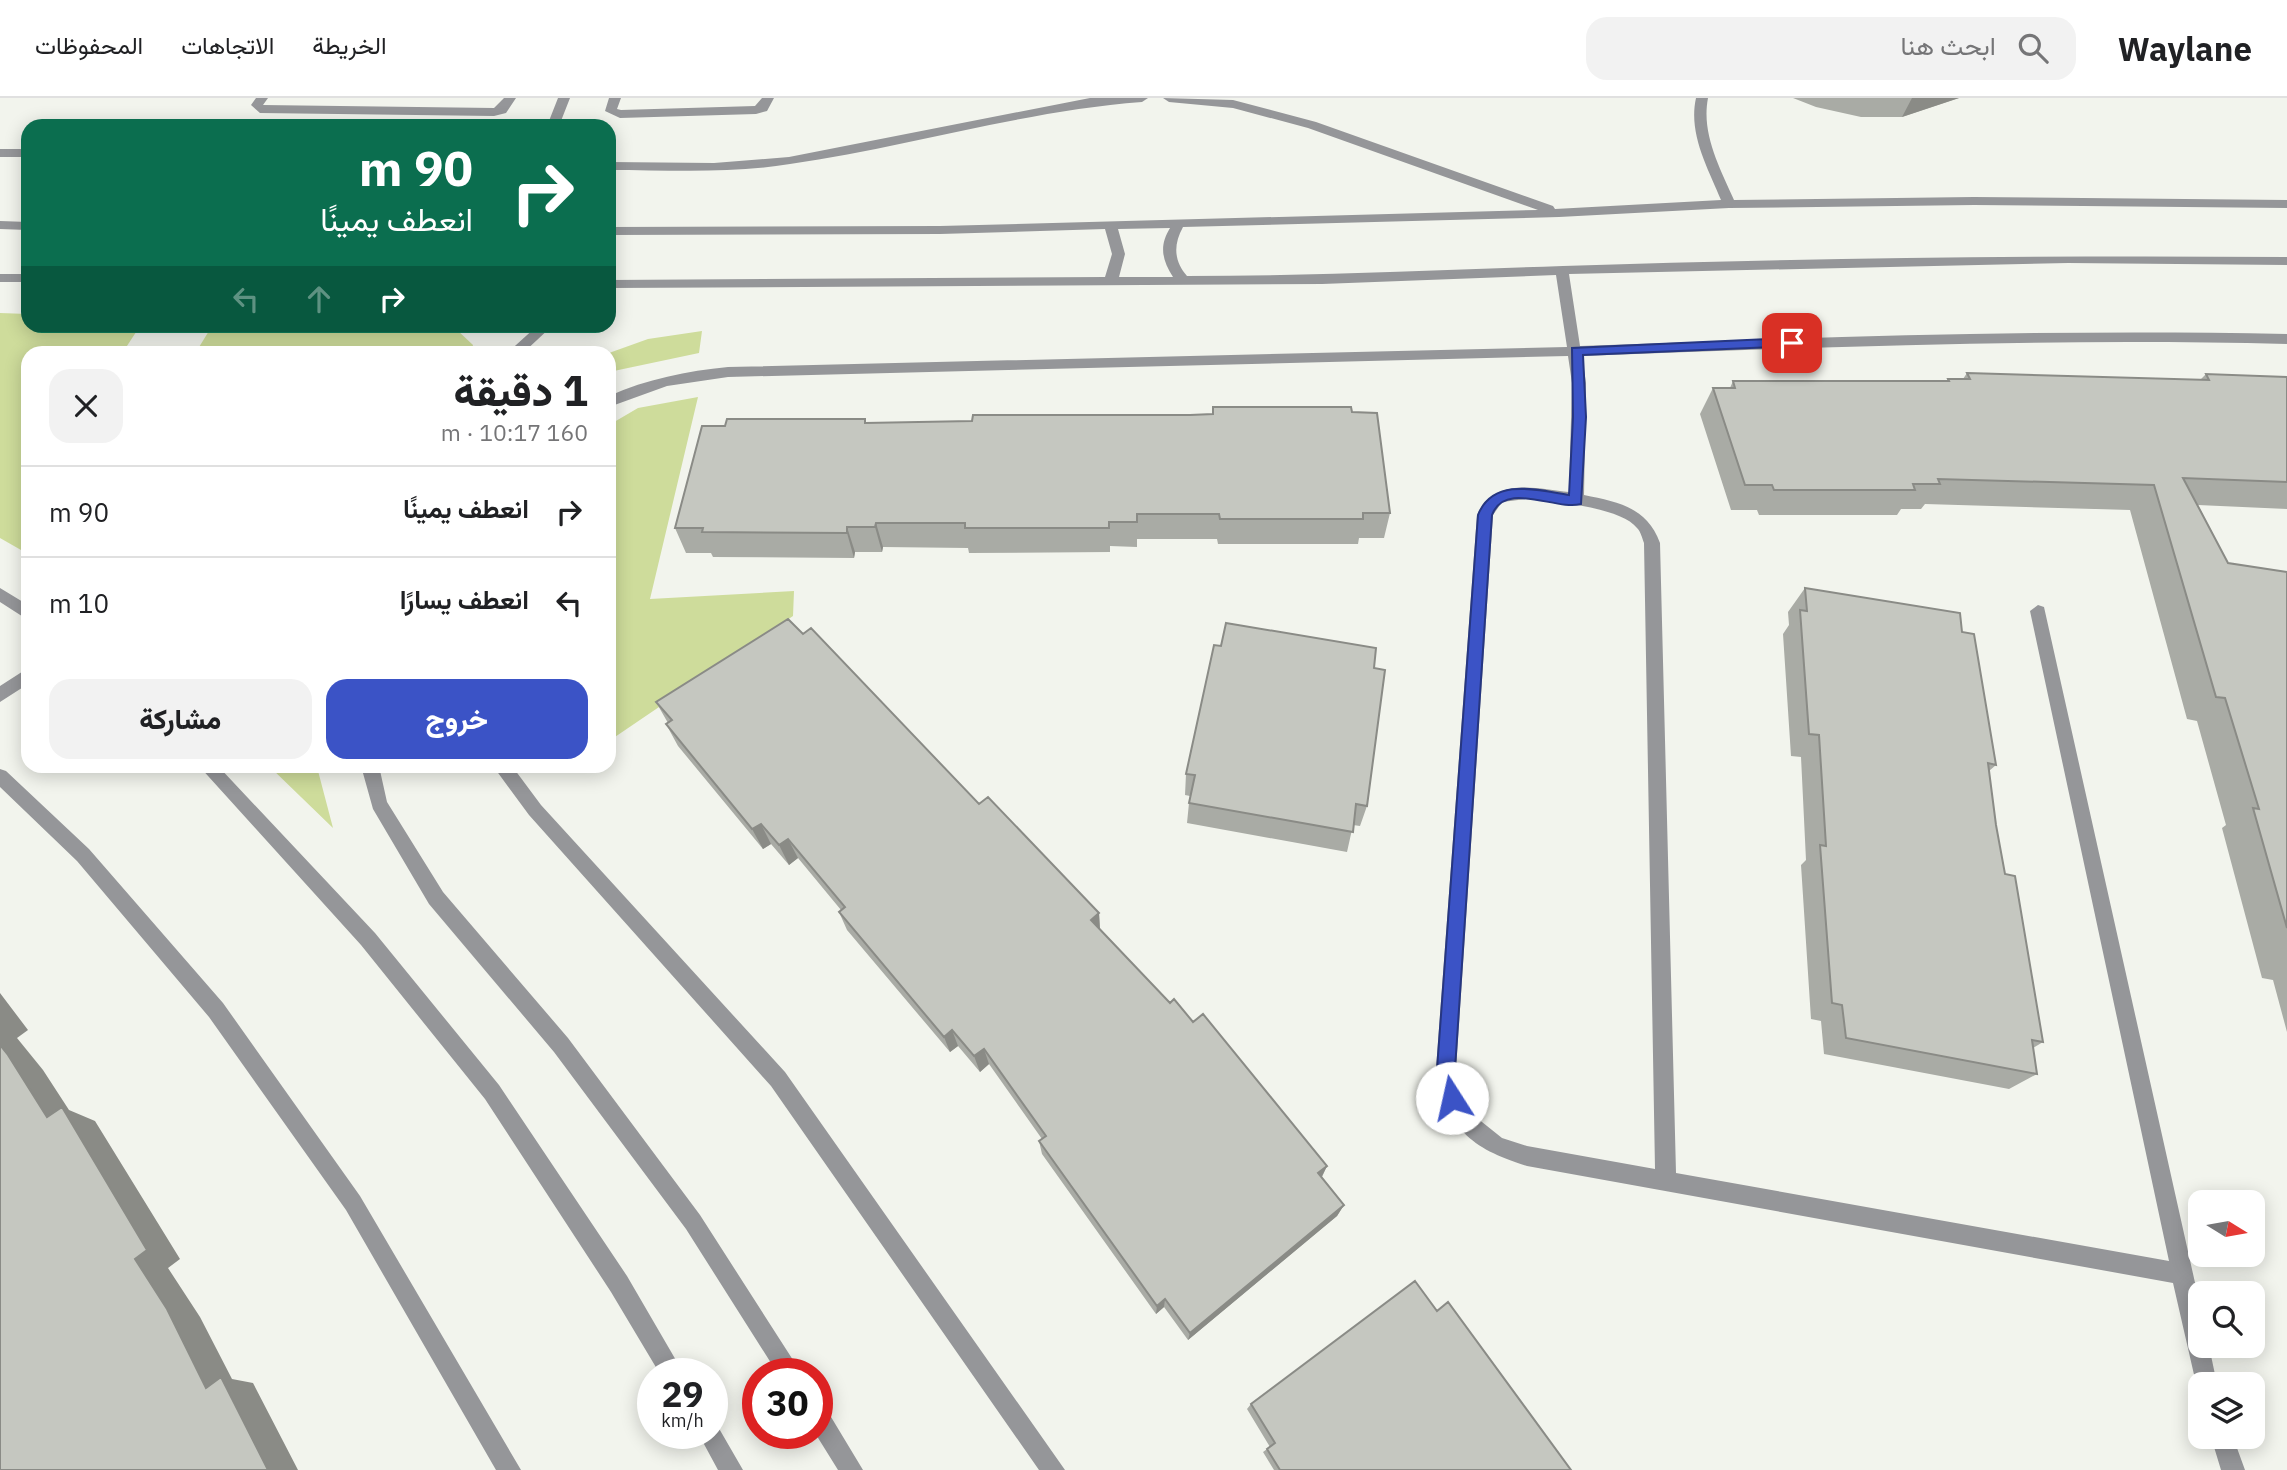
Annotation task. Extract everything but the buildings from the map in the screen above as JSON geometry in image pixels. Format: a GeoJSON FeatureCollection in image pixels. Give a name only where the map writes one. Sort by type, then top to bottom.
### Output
{"type":"FeatureCollection","features":[{"type":"Feature","properties":{"kind":"street"},"geometry":{"type":"LineString","coordinates":[[262,98],[258,108],[494,112],[502,110],[510,98]]}},
{"type":"Feature","properties":{"kind":"street"},"geometry":{"type":"LineString","coordinates":[[556,119],[564,98]]}},
{"type":"Feature","properties":{"kind":"street"},"geometry":{"type":"LineString","coordinates":[[615,98],[611,111],[617,114],[756,110],[763,108],[768,98]]}},
{"type":"Feature","properties":{"kind":"street"},"geometry":{"type":"LineString","coordinates":[[616,166],[714,167],[789,161],[850,152],[1090,102],[1142,98]]}},
{"type":"Feature","properties":{"kind":"street"},"geometry":{"type":"LineString","coordinates":[[1170,98],[1233,104],[1312,125],[1559,213]]}},
{"type":"Feature","properties":{"kind":"street"},"geometry":{"type":"LineString","coordinates":[[1702,98],[1699,105],[1700,129],[1729,204]]}},
{"type":"Feature","properties":{"kind":"street"},"geometry":{"type":"LineString","coordinates":[[0,153],[21,153]]}},
{"type":"Feature","properties":{"kind":"street"},"geometry":{"type":"LineString","coordinates":[[616,230],[940,230],[1559,213],[1729,204],[1974,201],[2287,204]]}},
{"type":"Feature","properties":{"kind":"street"},"geometry":{"type":"LineString","coordinates":[[1179,223],[1171,234],[1168,246],[1174,271],[1184,282]]}},
{"type":"Feature","properties":{"kind":"street"},"geometry":{"type":"LineString","coordinates":[[0,225],[21,226]]}},
{"type":"Feature","properties":{"kind":"street"},"geometry":{"type":"LineString","coordinates":[[1109,225],[1116,236],[1120,259],[1109,282]]}},
{"type":"Feature","properties":{"kind":"street"},"geometry":{"type":"LineString","coordinates":[[616,285],[1184,282],[1322,280],[1562,270],[2068,259],[2287,261]]}},
{"type":"Feature","properties":{"kind":"street"},"geometry":{"type":"LineString","coordinates":[[1562,270],[1577,351],[1580,417],[1576,501]]}},
{"type":"Feature","properties":{"kind":"street"},"geometry":{"type":"LineString","coordinates":[[0,278],[21,278]]}},
{"type":"Feature","properties":{"kind":"street"},"geometry":{"type":"LineString","coordinates":[[522,346],[537,333]]}},
{"type":"Feature","properties":{"kind":"street"},"geometry":{"type":"LineString","coordinates":[[616,398],[635,389],[681,376],[728,372],[1577,351],[1927,338],[2154,336],[2287,339]]}},
{"type":"Feature","properties":{"kind":"street"},"geometry":{"type":"LineString","coordinates":[[1666,1181],[1652,543],[1640,520],[1627,512],[1576,501],[1524,493],[1510,494],[1489,505],[1485,515],[1446,1069],[1452,1098],[1470,1125],[1496,1146],[1527,1156],[2181,1275]]}},
{"type":"Feature","properties":{"kind":"street"},"geometry":{"type":"LineString","coordinates":[[0,594],[21,609]]}},
{"type":"Feature","properties":{"kind":"street"},"geometry":{"type":"LineString","coordinates":[[2038,611],[2203,1372]]}},
{"type":"Feature","properties":{"kind":"street"},"geometry":{"type":"LineString","coordinates":[[0,695],[21,681]]}},
{"type":"Feature","properties":{"kind":"street"},"geometry":{"type":"LineString","coordinates":[[213,773],[368,939],[492,1092],[619,1284],[663,1358]]}},
{"type":"Feature","properties":{"kind":"street"},"geometry":{"type":"LineString","coordinates":[[372,773],[379,804],[436,898],[569,1056],[693,1222],[781,1358]]}},
{"type":"Feature","properties":{"kind":"street"},"geometry":{"type":"LineString","coordinates":[[506,773],[535,810],[778,1079],[1053,1470]]}},
{"type":"Feature","properties":{"kind":"street"},"geometry":{"type":"LineString","coordinates":[[0,776],[83,855],[216,1010],[353,1203],[509,1470]]}},
{"type":"Feature","properties":{"kind":"street"},"geometry":{"type":"LineString","coordinates":[[833,1441],[851,1470]]}},
{"type":"Feature","properties":{"kind":"street"},"geometry":{"type":"LineString","coordinates":[[719,1449],[731,1470]]}},
{"type":"Feature","properties":{"kind":"street"},"geometry":{"type":"LineString","coordinates":[[2226,1449],[2233,1470]]}},
{"type":"Feature","properties":{"kind":"green space"},"geometry":{"type":"Polygon","coordinates":[[[0,313],[21,314],[21,333],[135,333],[127,346],[21,346],[21,550],[0,538],[0,313]]]}},
{"type":"Feature","properties":{"kind":"green space"},"geometry":{"type":"Polygon","coordinates":[[[702,331],[699,353],[616,371],[616,350],[648,339],[702,331]]]}},
{"type":"Feature","properties":{"kind":"green space"},"geometry":{"type":"Polygon","coordinates":[[[208,333],[460,333],[473,345],[200,346],[208,333]]]}},
{"type":"Feature","properties":{"kind":"green space"},"geometry":{"type":"Polygon","coordinates":[[[698,397],[650,599],[794,591],[793,616],[616,736],[616,421],[638,408],[698,397]]]}},
{"type":"Feature","properties":{"kind":"green space"},"geometry":{"type":"Polygon","coordinates":[[[276,773],[319,773],[333,828],[276,773]]]}},
{"type":"Feature","properties":{"kind":"route"},"geometry":{"type":"LineString","coordinates":[[1452,1098],[1446,1069],[1485,515],[1489,505],[1498,498],[1524,493],[1576,501],[1580,417],[1577,351],[1792,343]]}}]}
